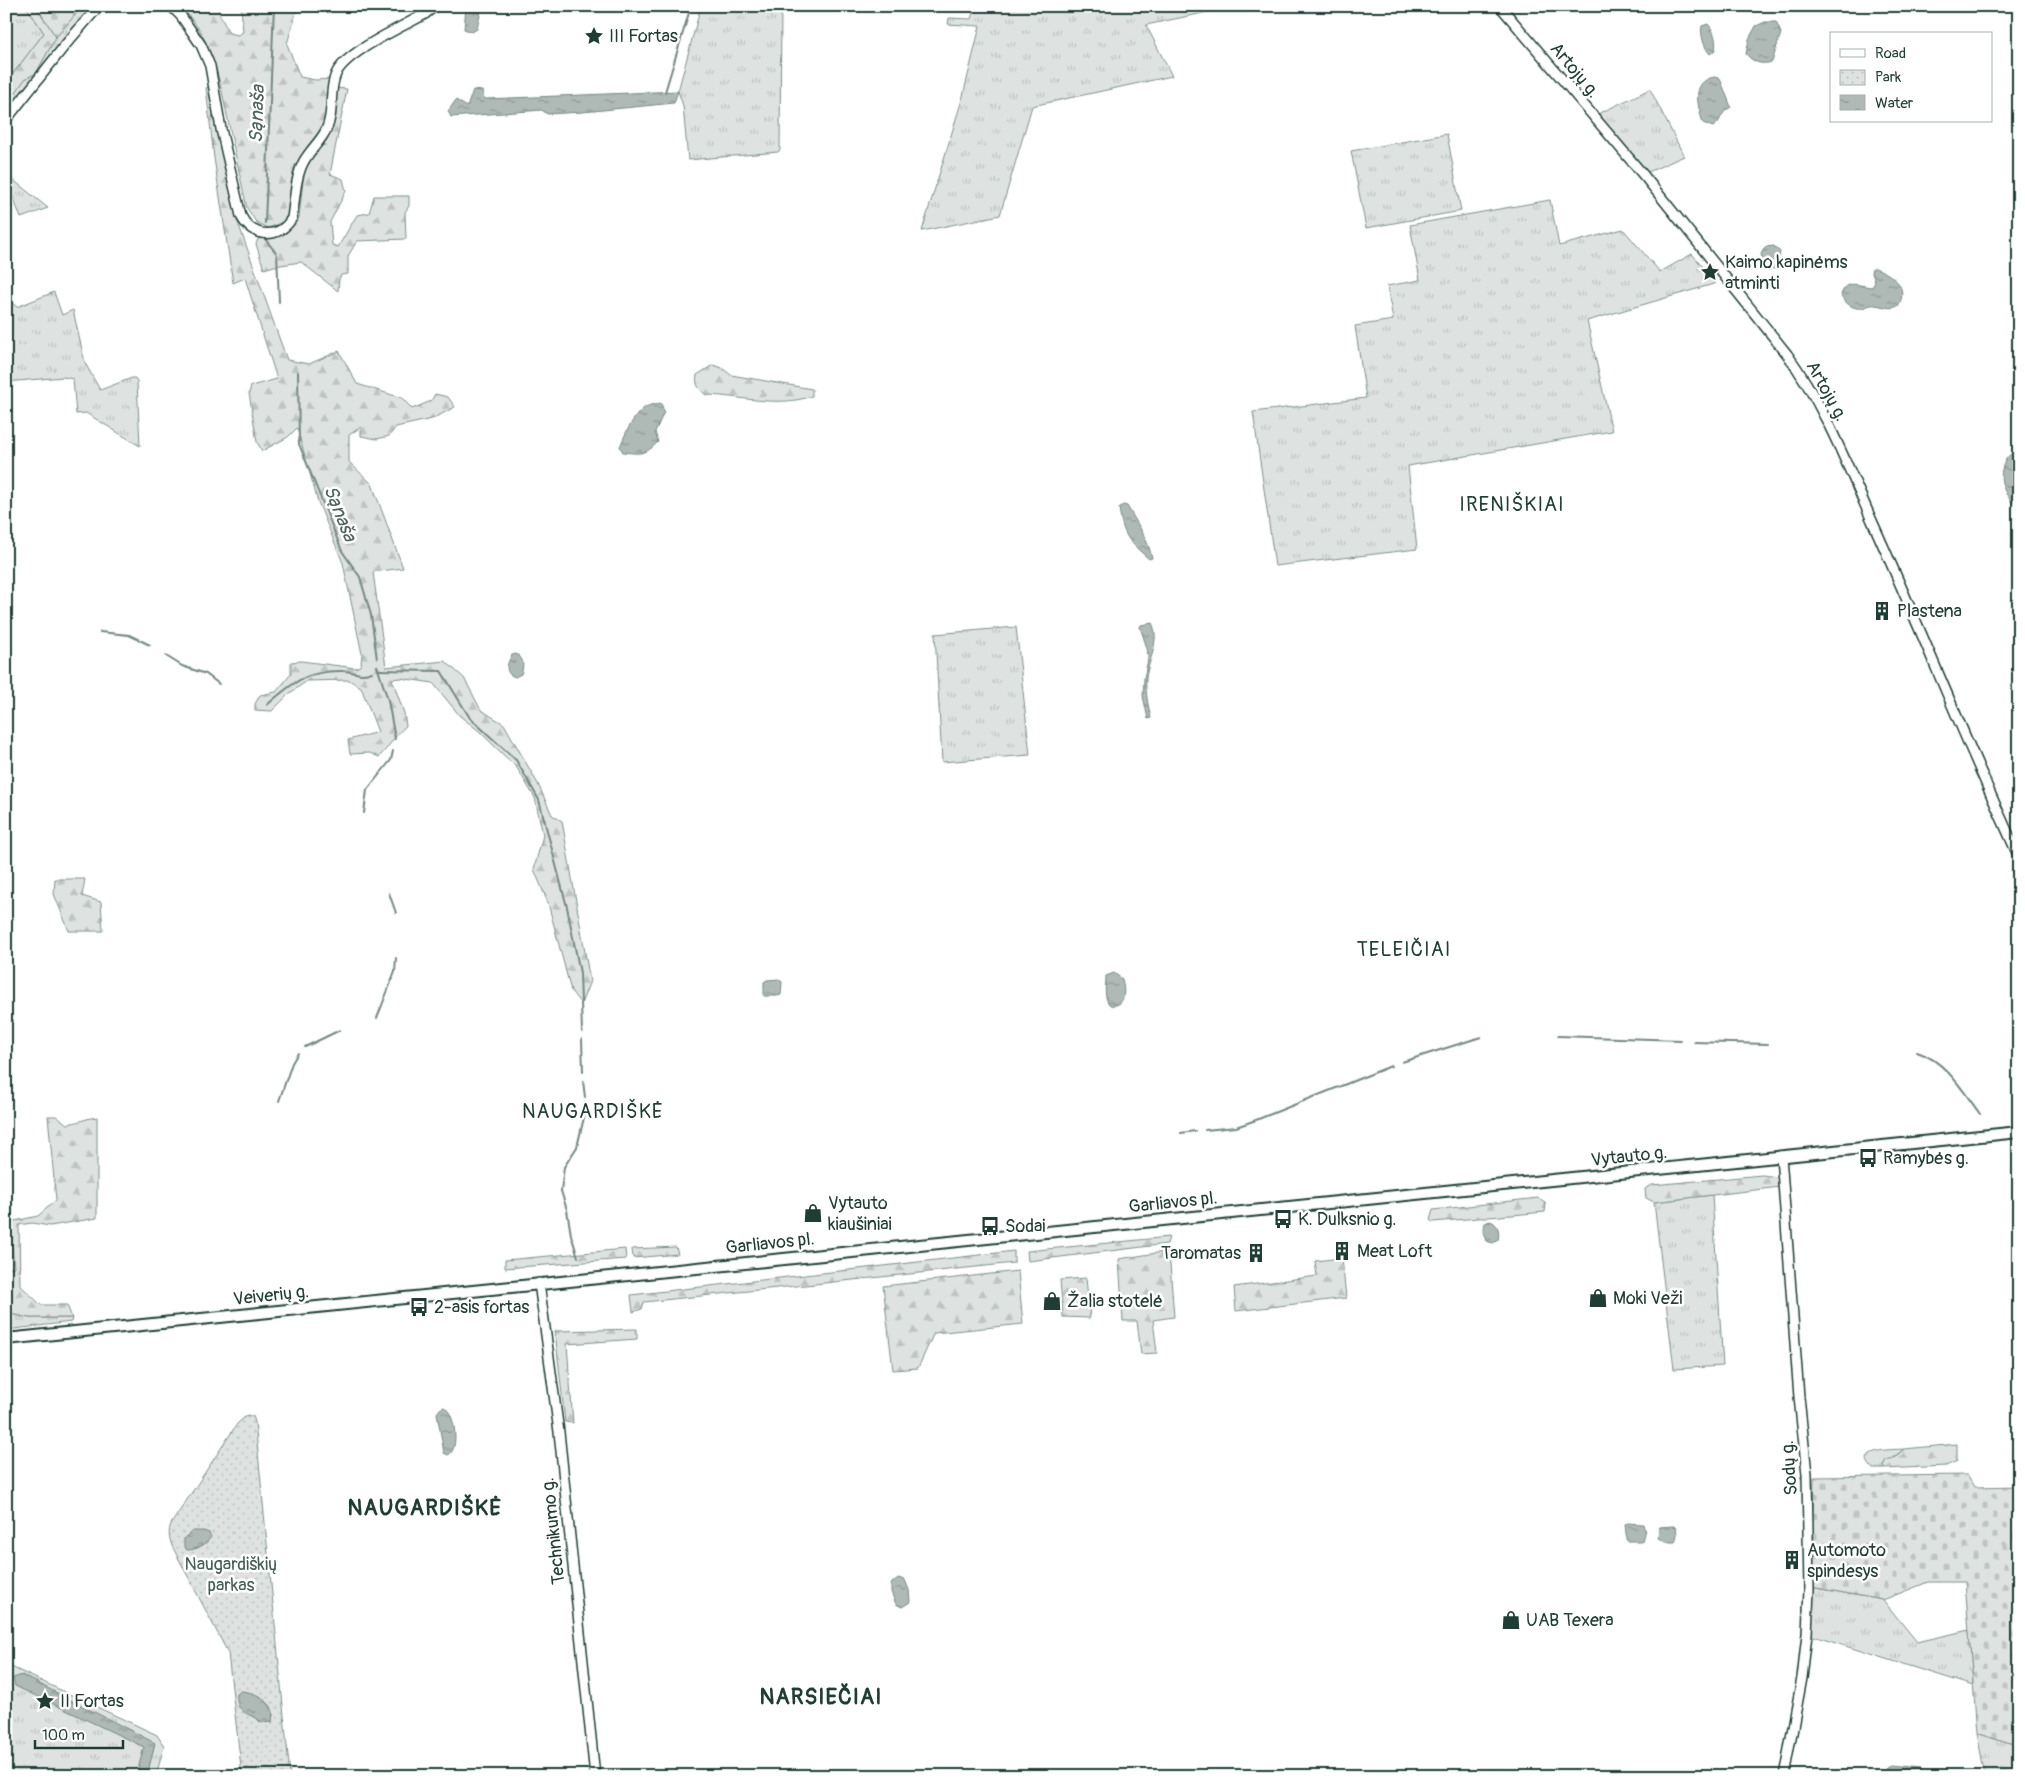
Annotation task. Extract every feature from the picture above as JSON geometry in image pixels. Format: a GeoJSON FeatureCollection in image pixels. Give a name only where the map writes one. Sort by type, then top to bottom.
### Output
{"type":"FeatureCollection","features":[{"type":"Feature","properties":{"kind":"main road"},"geometry":{"type":"LineString","coordinates":[[6,120],[66,44],[99,6]]}},
{"type":"Feature","properties":{"kind":"main road"},"geometry":{"type":"LineString","coordinates":[[171,6],[180,16],[206,55],[241,216],[246,225],[254,231],[271,233],[280,230],[292,218],[302,163],[326,132],[331,118],[336,74],[340,68],[360,50],[425,14],[434,6]]}},
{"type":"Feature","properties":{"kind":"main road","name":"Artojų g."},"geometry":{"type":"LineString","coordinates":[[1500,6],[1645,177],[1787,354],[1807,383],[1892,564],[2019,857]]}},
{"type":"Feature","properties":{"kind":"main road","name":"Vytauto g."},"geometry":{"type":"LineString","coordinates":[[1244,1211],[2019,1132]]}},
{"type":"Feature","properties":{"kind":"main road","name":"Sodų g."},"geometry":{"type":"LineString","coordinates":[[1781,1156],[1807,1474],[1809,1580],[1807,1634],[1802,1678],[1784,1776]]}},
{"type":"Feature","properties":{"kind":"main road","name":"Garliavos pl."},"geometry":{"type":"LineString","coordinates":[[538,1283],[1244,1211]]}},
{"type":"Feature","properties":{"kind":"main road","name":"Veiverių g."},"geometry":{"type":"LineString","coordinates":[[6,1339],[538,1283]]}},
{"type":"Feature","properties":{"kind":"main road","name":"Technikumo g."},"geometry":{"type":"LineString","coordinates":[[538,1283],[560,1441],[595,1776]]}},
{"type":"Feature","properties":{"kind":"green space"},"geometry":{"type":"Polygon","coordinates":[[[6,6],[26,6],[44,33],[6,83],[6,6]]]}},
{"type":"Feature","properties":{"kind":"green space"},"geometry":{"type":"Polygon","coordinates":[[[26,6],[36,6],[56,37],[36,73],[25,79],[6,107],[6,83],[44,33],[26,6]]]}},
{"type":"Feature","properties":{"kind":"green space"},"geometry":{"type":"Polygon","coordinates":[[[36,6],[83,6],[56,37],[36,6]]]}},
{"type":"Feature","properties":{"kind":"green space"},"geometry":{"type":"Polygon","coordinates":[[[83,6],[92,6],[6,114],[6,107],[11,98],[25,79],[36,73],[56,37],[83,6]]]}},
{"type":"Feature","properties":{"kind":"green space"},"geometry":{"type":"Polygon","coordinates":[[[180,6],[218,6],[220,15],[229,33],[238,35],[243,32],[241,6],[296,6],[296,13],[287,44],[300,77],[315,80],[331,79],[325,124],[307,147],[296,169],[288,214],[283,222],[268,228],[256,222],[247,208],[214,61],[200,32],[180,6]]]}},
{"type":"Feature","properties":{"kind":"green space"},"geometry":{"type":"Polygon","coordinates":[[[701,6],[781,6],[780,150],[778,152],[688,160],[683,106],[678,91],[701,6]]]}},
{"type":"Feature","properties":{"kind":"green space"},"geometry":{"type":"Polygon","coordinates":[[[975,6],[1237,6],[1146,25],[1172,76],[1032,106],[1000,215],[922,231],[963,96],[980,26],[948,24],[949,18],[971,19],[975,6]]]}},
{"type":"Feature","properties":{"kind":"green space"},"geometry":{"type":"Polygon","coordinates":[[[210,87],[236,217],[287,360],[309,364],[339,351],[357,384],[402,398],[412,409],[431,401],[435,394],[448,397],[455,407],[432,419],[396,427],[389,436],[377,439],[361,436],[361,427],[349,435],[349,462],[372,484],[403,568],[373,572],[386,667],[445,661],[464,678],[481,710],[504,724],[538,784],[552,815],[562,821],[590,981],[581,1004],[571,991],[548,903],[534,869],[543,835],[535,798],[517,768],[479,731],[460,716],[433,683],[400,678],[392,679],[404,713],[406,726],[379,757],[370,753],[350,754],[348,740],[378,732],[361,687],[349,680],[307,681],[290,693],[272,711],[255,710],[255,704],[260,695],[276,692],[291,674],[291,662],[301,661],[356,668],[361,665],[362,654],[343,563],[318,502],[297,428],[288,437],[262,451],[257,442],[249,393],[251,386],[277,379],[245,278],[233,283],[214,158],[206,88],[210,87]]]}},
{"type":"Feature","properties":{"kind":"green space"},"geometry":{"type":"Polygon","coordinates":[[[335,88],[347,89],[330,174],[343,179],[346,191],[330,222],[332,245],[338,247],[357,215],[369,213],[374,196],[409,196],[409,206],[405,212],[406,239],[357,241],[348,256],[348,274],[341,275],[339,279],[338,291],[301,262],[264,269],[256,244],[258,239],[285,233],[299,218],[304,171],[329,132],[335,88]]]}},
{"type":"Feature","properties":{"kind":"green space"},"geometry":{"type":"Polygon","coordinates":[[[1650,89],[1684,156],[1646,173],[1596,115],[1650,89]]]}},
{"type":"Feature","properties":{"kind":"green space"},"geometry":{"type":"Polygon","coordinates":[[[1447,134],[1461,211],[1366,228],[1351,151],[1447,134]]]}},
{"type":"Feature","properties":{"kind":"green space"},"geometry":{"type":"Polygon","coordinates":[[[7,175],[48,208],[21,218],[6,179],[7,175]]]}},
{"type":"Feature","properties":{"kind":"green space"},"geometry":{"type":"Polygon","coordinates":[[[1550,200],[1559,246],[1623,229],[1660,272],[1692,254],[1717,283],[1587,321],[1612,431],[1408,466],[1417,549],[1275,566],[1253,412],[1366,398],[1355,326],[1393,320],[1387,286],[1420,280],[1410,225],[1550,200]]]}},
{"type":"Feature","properties":{"kind":"green space"},"geometry":{"type":"Polygon","coordinates":[[[54,292],[62,315],[73,310],[85,363],[100,390],[132,378],[135,378],[137,381],[140,446],[86,413],[76,414],[73,379],[63,377],[6,382],[6,298],[17,307],[54,292]]]}},
{"type":"Feature","properties":{"kind":"green space"},"geometry":{"type":"Polygon","coordinates":[[[713,365],[722,368],[731,375],[812,389],[812,396],[786,401],[773,401],[706,395],[698,386],[697,375],[713,365]]]}},
{"type":"Feature","properties":{"kind":"green space"},"geometry":{"type":"Polygon","coordinates":[[[1016,627],[1030,755],[942,762],[935,634],[1016,627]]]}},
{"type":"Feature","properties":{"kind":"green space"},"geometry":{"type":"Polygon","coordinates":[[[55,879],[85,879],[82,896],[101,902],[103,931],[69,931],[54,894],[55,879]]]}},
{"type":"Feature","properties":{"kind":"green space"},"geometry":{"type":"Polygon","coordinates":[[[48,1116],[56,1116],[67,1124],[97,1117],[97,1218],[50,1226],[32,1223],[19,1225],[20,1285],[41,1305],[67,1305],[72,1318],[29,1318],[6,1313],[6,1269],[14,1267],[10,1222],[38,1216],[56,1200],[48,1116]]]}},
{"type":"Feature","properties":{"kind":"green space"},"geometry":{"type":"Polygon","coordinates":[[[1762,1175],[1778,1177],[1780,1187],[1654,1202],[1646,1198],[1645,1189],[1652,1185],[1762,1175]]]}},
{"type":"Feature","properties":{"kind":"green space"},"geometry":{"type":"Polygon","coordinates":[[[1712,1195],[1723,1366],[1674,1369],[1654,1202],[1712,1195]]]}},
{"type":"Feature","properties":{"kind":"green space"},"geometry":{"type":"Polygon","coordinates":[[[1538,1198],[1546,1204],[1545,1212],[1433,1222],[1430,1220],[1433,1210],[1538,1198]]]}},
{"type":"Feature","properties":{"kind":"green space"},"geometry":{"type":"Polygon","coordinates":[[[1169,1237],[1167,1244],[1028,1261],[1027,1251],[1169,1237]]]}},
{"type":"Feature","properties":{"kind":"green space"},"geometry":{"type":"Polygon","coordinates":[[[676,1247],[678,1254],[633,1258],[632,1249],[676,1247]]]}},
{"type":"Feature","properties":{"kind":"green space"},"geometry":{"type":"Polygon","coordinates":[[[625,1249],[626,1259],[505,1268],[505,1260],[625,1249]]]}},
{"type":"Feature","properties":{"kind":"green space"},"geometry":{"type":"Polygon","coordinates":[[[1014,1251],[1014,1263],[644,1302],[642,1309],[633,1312],[631,1295],[1014,1251]]]}},
{"type":"Feature","properties":{"kind":"green space"},"geometry":{"type":"Polygon","coordinates":[[[1169,1251],[1174,1317],[1153,1320],[1157,1353],[1141,1354],[1137,1321],[1123,1321],[1119,1259],[1169,1251]]]}},
{"type":"Feature","properties":{"kind":"green space"},"geometry":{"type":"Polygon","coordinates":[[[1342,1258],[1346,1298],[1236,1311],[1234,1287],[1317,1276],[1315,1261],[1342,1258]]]}},
{"type":"Feature","properties":{"kind":"green space"},"geometry":{"type":"Polygon","coordinates":[[[1018,1271],[1023,1324],[934,1333],[918,1368],[893,1370],[883,1286],[1018,1271]]]}},
{"type":"Feature","properties":{"kind":"green space"},"geometry":{"type":"Polygon","coordinates":[[[1086,1278],[1090,1318],[1063,1317],[1060,1280],[1086,1278]]]}},
{"type":"Feature","properties":{"kind":"green space"},"geometry":{"type":"Polygon","coordinates":[[[6,1313],[29,1318],[72,1318],[71,1322],[6,1330],[6,1313]]]}},
{"type":"Feature","properties":{"kind":"green space"},"geometry":{"type":"Polygon","coordinates":[[[637,1329],[637,1339],[567,1344],[573,1423],[565,1422],[555,1331],[637,1329]]]}},
{"type":"Feature","properties":{"kind":"green space","name":"Naugardiškių parkas"},"geometry":{"type":"Polygon","coordinates":[[[247,1415],[253,1416],[255,1422],[290,1776],[242,1776],[228,1653],[172,1546],[170,1537],[169,1530],[171,1524],[237,1424],[247,1415]],[[259,1695],[256,1718],[260,1722],[274,1715],[271,1706],[259,1695]]]}},
{"type":"Feature","properties":{"kind":"green space"},"geometry":{"type":"Polygon","coordinates":[[[1957,1444],[1957,1461],[1946,1466],[1884,1469],[1883,1466],[1886,1460],[1894,1458],[1904,1449],[1957,1444]]]}},
{"type":"Feature","properties":{"kind":"green space"},"geometry":{"type":"Polygon","coordinates":[[[1904,1449],[1883,1466],[1884,1469],[1873,1469],[1868,1462],[1867,1457],[1876,1452],[1904,1449]]]}},
{"type":"Feature","properties":{"kind":"green space"},"geometry":{"type":"Polygon","coordinates":[[[1967,1475],[1974,1487],[2019,1486],[2019,1747],[1977,1733],[1965,1582],[1928,1582],[1883,1600],[1811,1587],[1814,1477],[1967,1475]]]}},
{"type":"Feature","properties":{"kind":"green space"},"geometry":{"type":"Polygon","coordinates":[[[1811,1587],[1883,1600],[1917,1642],[1969,1630],[1973,1686],[1810,1635],[1811,1587]]]}},
{"type":"Feature","properties":{"kind":"green space","name":"II Fortas"},"geometry":{"type":"Polygon","coordinates":[[[7,1665],[157,1735],[164,1746],[156,1776],[6,1776],[7,1665]]]}},
{"type":"Feature","properties":{"kind":"green space"},"geometry":{"type":"Polygon","coordinates":[[[1977,1733],[2019,1747],[2019,1776],[1985,1776],[1977,1733]]]}},
{"type":"Feature","properties":{"kind":"water"},"geometry":{"type":"Polygon","coordinates":[[[466,6],[482,6],[477,29],[472,32],[464,29],[466,6]]]}},
{"type":"Feature","properties":{"kind":"water"},"geometry":{"type":"Polygon","coordinates":[[[1765,22],[1776,22],[1781,33],[1772,62],[1761,63],[1746,54],[1749,39],[1756,26],[1765,22]]]}},
{"type":"Feature","properties":{"kind":"water"},"geometry":{"type":"Polygon","coordinates":[[[1708,24],[1716,43],[1715,50],[1710,54],[1702,36],[1702,26],[1708,24]]]}},
{"type":"Feature","properties":{"kind":"water"},"geometry":{"type":"Polygon","coordinates":[[[1714,77],[1719,78],[1721,81],[1731,107],[1724,112],[1713,127],[1703,123],[1698,95],[1701,84],[1714,77]]]}},
{"type":"Feature","properties":{"kind":"water"},"geometry":{"type":"Polygon","coordinates":[[[473,90],[482,91],[486,99],[678,91],[674,103],[583,112],[547,114],[542,110],[451,117],[448,111],[456,100],[467,107],[473,90]]]}},
{"type":"Feature","properties":{"kind":"water"},"geometry":{"type":"Polygon","coordinates":[[[1774,246],[1780,252],[1778,265],[1775,269],[1769,268],[1765,264],[1761,254],[1765,247],[1774,246]]]}},
{"type":"Feature","properties":{"kind":"water"},"geometry":{"type":"Polygon","coordinates":[[[1875,268],[1897,282],[1902,293],[1898,306],[1889,308],[1870,305],[1860,308],[1853,307],[1847,303],[1841,295],[1846,286],[1854,284],[1872,287],[1875,282],[1871,270],[1875,268]]]}},
{"type":"Feature","properties":{"kind":"water"},"geometry":{"type":"Polygon","coordinates":[[[661,403],[664,412],[655,432],[658,442],[642,453],[623,452],[620,447],[635,418],[648,406],[661,403]]]}},
{"type":"Feature","properties":{"kind":"water"},"geometry":{"type":"Polygon","coordinates":[[[2019,451],[2019,510],[2006,493],[2001,476],[2006,459],[2009,455],[2019,451]]]}},
{"type":"Feature","properties":{"kind":"water"},"geometry":{"type":"Polygon","coordinates":[[[1123,505],[1127,506],[1142,531],[1152,558],[1149,559],[1136,547],[1125,532],[1119,508],[1123,505]]]}},
{"type":"Feature","properties":{"kind":"water"},"geometry":{"type":"Polygon","coordinates":[[[1152,623],[1155,643],[1146,678],[1146,693],[1151,718],[1148,719],[1143,696],[1148,659],[1147,648],[1140,627],[1141,625],[1152,623]]]}},
{"type":"Feature","properties":{"kind":"water"},"geometry":{"type":"Polygon","coordinates":[[[516,654],[521,658],[523,665],[521,674],[515,677],[509,673],[507,668],[512,655],[516,654]]]}},
{"type":"Feature","properties":{"kind":"water"},"geometry":{"type":"Polygon","coordinates":[[[1114,973],[1122,979],[1124,993],[1119,1004],[1110,1005],[1106,995],[1106,976],[1114,973]]]}},
{"type":"Feature","properties":{"kind":"water"},"geometry":{"type":"Polygon","coordinates":[[[779,979],[782,982],[781,995],[764,996],[764,982],[779,979]]]}},
{"type":"Feature","properties":{"kind":"water"},"geometry":{"type":"Polygon","coordinates":[[[1490,1221],[1497,1226],[1499,1234],[1498,1240],[1493,1243],[1486,1241],[1483,1232],[1485,1223],[1490,1221]]]}},
{"type":"Feature","properties":{"kind":"water"},"geometry":{"type":"Polygon","coordinates":[[[444,1407],[451,1416],[455,1431],[454,1446],[452,1452],[448,1455],[444,1453],[437,1413],[444,1407]]]}},
{"type":"Feature","properties":{"kind":"water"},"geometry":{"type":"Polygon","coordinates":[[[1627,1523],[1643,1524],[1645,1529],[1642,1541],[1627,1541],[1625,1525],[1627,1523]]]}},
{"type":"Feature","properties":{"kind":"water"},"geometry":{"type":"Polygon","coordinates":[[[1659,1527],[1676,1527],[1677,1535],[1675,1542],[1665,1542],[1658,1538],[1659,1527]]]}},
{"type":"Feature","properties":{"kind":"water"},"geometry":{"type":"Polygon","coordinates":[[[193,1531],[204,1531],[209,1533],[211,1537],[200,1546],[187,1550],[184,1547],[184,1538],[193,1531]]]}},
{"type":"Feature","properties":{"kind":"water"},"geometry":{"type":"Polygon","coordinates":[[[898,1578],[905,1580],[909,1590],[910,1602],[902,1607],[896,1604],[891,1592],[891,1584],[898,1578]]]}},
{"type":"Feature","properties":{"kind":"water"},"geometry":{"type":"Polygon","coordinates":[[[22,1675],[155,1743],[147,1776],[136,1776],[144,1747],[15,1686],[13,1678],[22,1675]]]}},
{"type":"Feature","properties":{"kind":"water"},"geometry":{"type":"Polygon","coordinates":[[[241,1691],[259,1696],[268,1704],[273,1715],[272,1722],[262,1722],[241,1709],[237,1694],[241,1691]]]}},
{"type":"Feature","properties":{"kind":"water"},"geometry":{"type":"Polygon","coordinates":[[[1890,1765],[1919,1768],[1922,1772],[1921,1776],[1884,1776],[1886,1767],[1890,1765]]]}},
{"type":"Feature","properties":{"kind":"waterway","name":"Sąnaša"},"geometry":{"type":"LineString","coordinates":[[265,223],[274,6]]}},
{"type":"Feature","properties":{"kind":"waterway"},"geometry":{"type":"LineString","coordinates":[[665,92],[691,6]]}},
{"type":"Feature","properties":{"kind":"waterway","name":"Sąnaša"},"geometry":{"type":"LineString","coordinates":[[265,239],[277,254],[279,302]]}},
{"type":"Feature","properties":{"kind":"waterway","name":"Sąnaša"},"geometry":{"type":"LineString","coordinates":[[298,372],[299,444],[342,551],[360,577],[371,615],[377,659]]}},
{"type":"Feature","properties":{"kind":"waterway"},"geometry":{"type":"LineString","coordinates":[[100,632],[129,635],[150,645]]}},
{"type":"Feature","properties":{"kind":"waterway"},"geometry":{"type":"LineString","coordinates":[[166,656],[182,666],[206,674],[219,684]]}},
{"type":"Feature","properties":{"kind":"waterway"},"geometry":{"type":"LineString","coordinates":[[377,666],[388,700],[395,739]]}},
{"type":"Feature","properties":{"kind":"waterway"},"geometry":{"type":"LineString","coordinates":[[378,670],[441,671],[470,718],[516,760],[539,800],[567,907],[580,973],[582,1032]]}},
{"type":"Feature","properties":{"kind":"waterway"},"geometry":{"type":"LineString","coordinates":[[267,705],[284,690],[301,679],[319,673],[347,671],[364,674],[372,672]]}},
{"type":"Feature","properties":{"kind":"waterway"},"geometry":{"type":"LineString","coordinates":[[364,813],[367,790],[391,760],[393,751]]}},
{"type":"Feature","properties":{"kind":"waterway"},"geometry":{"type":"LineString","coordinates":[[389,893],[396,913]]}},
{"type":"Feature","properties":{"kind":"waterway"},"geometry":{"type":"LineString","coordinates":[[377,1018],[395,972],[396,958]]}},
{"type":"Feature","properties":{"kind":"waterway"},"geometry":{"type":"LineString","coordinates":[[305,1047],[340,1030]]}},
{"type":"Feature","properties":{"kind":"waterway"},"geometry":{"type":"LineString","coordinates":[[1558,1036],[1681,1040]]}},
{"type":"Feature","properties":{"kind":"waterway"},"geometry":{"type":"LineString","coordinates":[[1402,1062],[1481,1037]]}},
{"type":"Feature","properties":{"kind":"waterway"},"geometry":{"type":"LineString","coordinates":[[582,1039],[583,1072]]}},
{"type":"Feature","properties":{"kind":"waterway"},"geometry":{"type":"LineString","coordinates":[[1694,1042],[1768,1044]]}},
{"type":"Feature","properties":{"kind":"waterway"},"geometry":{"type":"LineString","coordinates":[[1917,1052],[1937,1062],[1953,1078],[1980,1114]]}},
{"type":"Feature","properties":{"kind":"waterway"},"geometry":{"type":"LineString","coordinates":[[279,1101],[292,1063],[298,1053]]}},
{"type":"Feature","properties":{"kind":"waterway"},"geometry":{"type":"LineString","coordinates":[[1205,1130],[1236,1127],[1391,1066]]}},
{"type":"Feature","properties":{"kind":"waterway"},"geometry":{"type":"LineString","coordinates":[[583,1081],[585,1097]]}},
{"type":"Feature","properties":{"kind":"waterway"},"geometry":{"type":"LineString","coordinates":[[578,1257],[561,1191],[564,1167],[577,1147],[586,1109],[585,1102]]}},
{"type":"Feature","properties":{"kind":"waterway"},"geometry":{"type":"LineString","coordinates":[[1181,1133],[1195,1131]]}},
{"type":"Feature","properties":{"kind":"place","name":"III Fortas"},"geometry":{"type":"Point","coordinates":[594,36]}},
{"type":"Feature","properties":{"kind":"place","name":"Kaimo kapinėms atminti"},"geometry":{"type":"Point","coordinates":[1710,272]}},
{"type":"Feature","properties":{"kind":"place","name":"Plastena"},"geometry":{"type":"Point","coordinates":[1882,611]}},
{"type":"Feature","properties":{"kind":"place","name":"Ramybės g."},"geometry":{"type":"Point","coordinates":[1868,1158]}},
{"type":"Feature","properties":{"kind":"place","name":"Vytauto kiaušiniai"},"geometry":{"type":"Point","coordinates":[813,1213]}},
{"type":"Feature","properties":{"kind":"place","name":"K. Dulksnio g."},"geometry":{"type":"Point","coordinates":[1283,1219]}},
{"type":"Feature","properties":{"kind":"place","name":"Sodai"},"geometry":{"type":"Point","coordinates":[990,1226]}},
{"type":"Feature","properties":{"kind":"place","name":"Meat Loft"},"geometry":{"type":"Point","coordinates":[1342,1251]}},
{"type":"Feature","properties":{"kind":"place","name":"Taromatas"},"geometry":{"type":"Point","coordinates":[1256,1253]}},
{"type":"Feature","properties":{"kind":"place","name":"Moki Veži"},"geometry":{"type":"Point","coordinates":[1598,1298]}},
{"type":"Feature","properties":{"kind":"place","name":"Žalia stotelė"},"geometry":{"type":"Point","coordinates":[1052,1301]}},
{"type":"Feature","properties":{"kind":"place","name":"2-asis fortas"},"geometry":{"type":"Point","coordinates":[419,1307]}},
{"type":"Feature","properties":{"kind":"place","name":"Automoto spindesys"},"geometry":{"type":"Point","coordinates":[1792,1560]}},
{"type":"Feature","properties":{"kind":"place","name":"UAB Texera"},"geometry":{"type":"Point","coordinates":[1511,1620]}},
{"type":"Feature","properties":{"kind":"place","name":"II Fortas"},"geometry":{"type":"Point","coordinates":[45,1701]}},
{"type":"Feature","properties":{"kind":"district","name":"IRENIŠKIAI"},"geometry":{"type":"Point","coordinates":[1512,504]}},
{"type":"Feature","properties":{"kind":"district","name":"TELEIČIAI"},"geometry":{"type":"Point","coordinates":[1404,949]}},
{"type":"Feature","properties":{"kind":"district","name":"NAUGARDIŠKĖ"},"geometry":{"type":"Point","coordinates":[593,1111]}},
{"type":"Feature","properties":{"kind":"district","name":"NAUGARDIŠKĖ"},"geometry":{"type":"Point","coordinates":[425,1507]}},
{"type":"Feature","properties":{"kind":"district","name":"NARSIEČIAI"},"geometry":{"type":"Point","coordinates":[821,1696]}}]}
